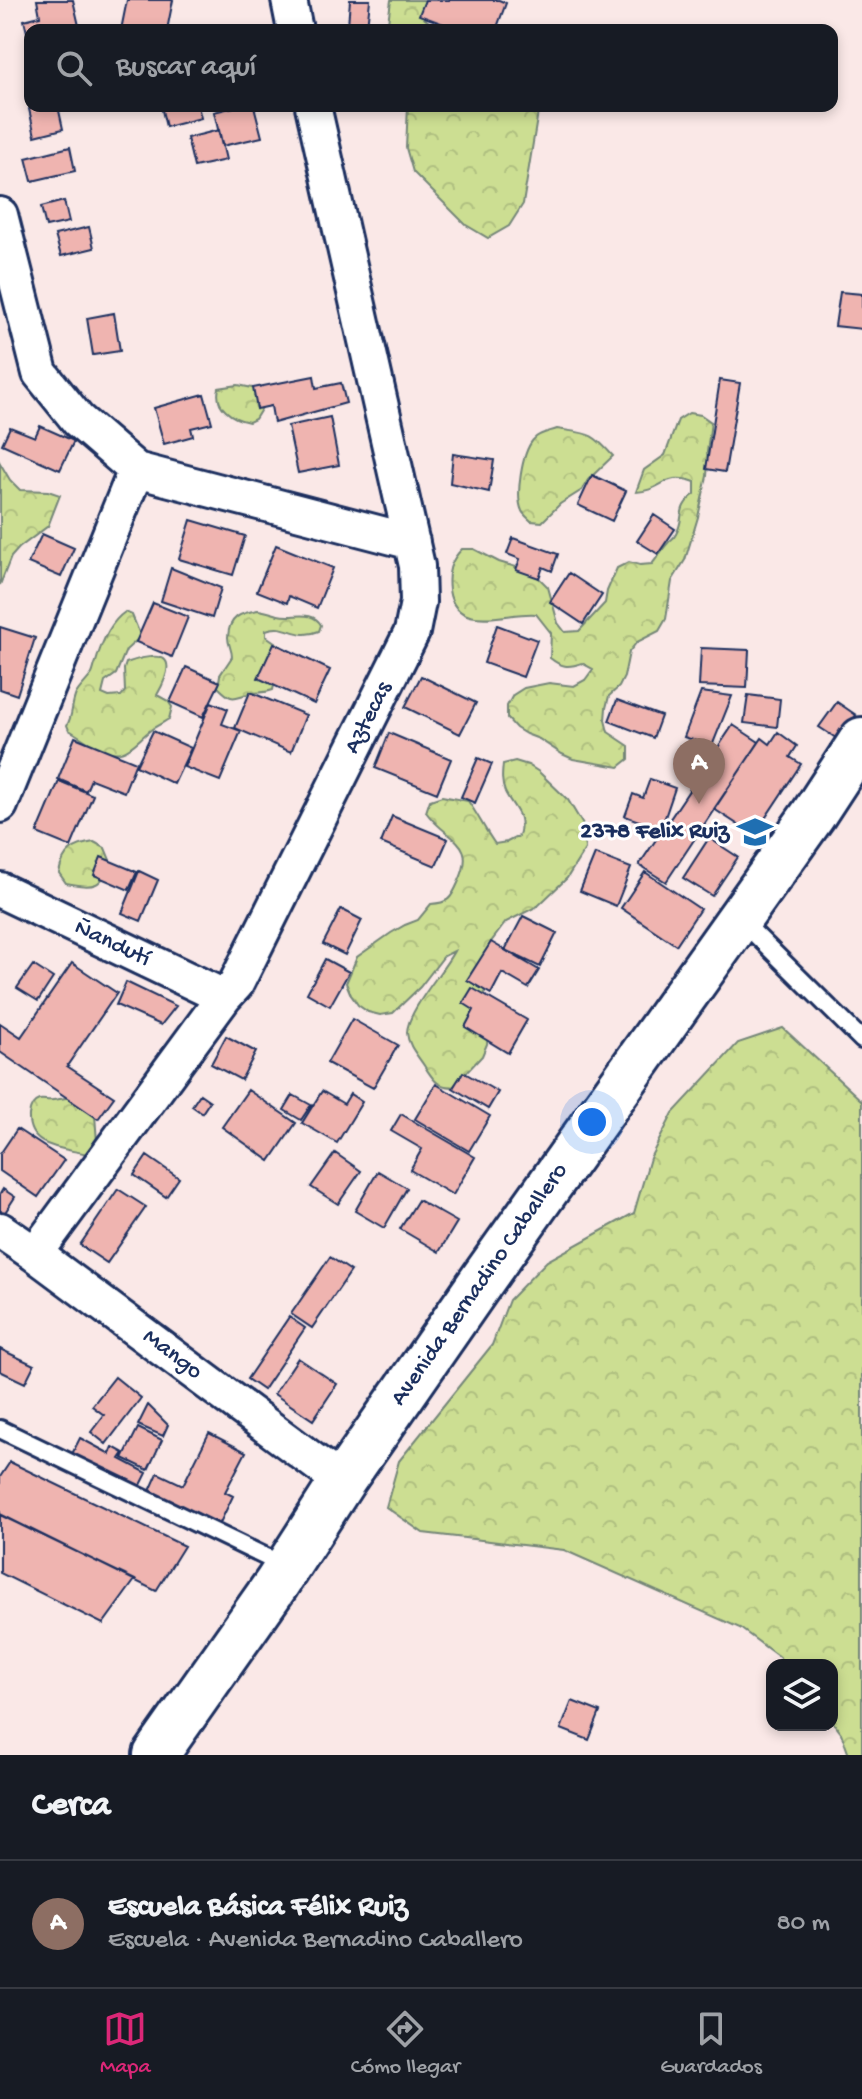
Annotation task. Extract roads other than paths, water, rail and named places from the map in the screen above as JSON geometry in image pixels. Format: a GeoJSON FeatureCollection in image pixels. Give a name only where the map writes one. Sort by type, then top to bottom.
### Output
{"type":"FeatureCollection","features":[{"type":"Feature","properties":{"kind":"main road","name":"Avenida Bernadino Caballero"},"geometry":{"type":"LineString","coordinates":[[156,1755],[494,1263],[813,815],[862,740]]}},
{"type":"Feature","properties":{"kind":"street"},"geometry":{"type":"LineString","coordinates":[[289,0],[294,24]]}},
{"type":"Feature","properties":{"kind":"street","name":"Aztecas"},"geometry":{"type":"LineString","coordinates":[[35,1254],[236,984],[412,632],[418,602],[417,566],[314,112]]}},
{"type":"Feature","properties":{"kind":"street"},"geometry":{"type":"LineString","coordinates":[[0,215],[40,373],[78,420],[136,470],[412,542]]}},
{"type":"Feature","properties":{"kind":"street"},"geometry":{"type":"LineString","coordinates":[[0,805],[136,470]]}},
{"type":"Feature","properties":{"kind":"street","name":"Ñandutí"},"geometry":{"type":"LineString","coordinates":[[0,890],[224,997]]}},
{"type":"Feature","properties":{"kind":"street","name":"Mango"},"geometry":{"type":"LineString","coordinates":[[0,1230],[342,1482]]}},
{"type":"Feature","properties":{"kind":"lane"},"geometry":{"type":"LineString","coordinates":[[739,918],[862,1040]]}},
{"type":"Feature","properties":{"kind":"lane"},"geometry":{"type":"LineString","coordinates":[[0,1429],[288,1567]]}},
{"type":"Feature","properties":{"kind":"place","name":"Escuela Básica Félix Ruiz"},"geometry":{"type":"Point","coordinates":[699,804]}},
{"type":"Feature","properties":{"kind":"place","name":"2378 Felix Ruiz"},"geometry":{"type":"Point","coordinates":[755,832]}}]}
